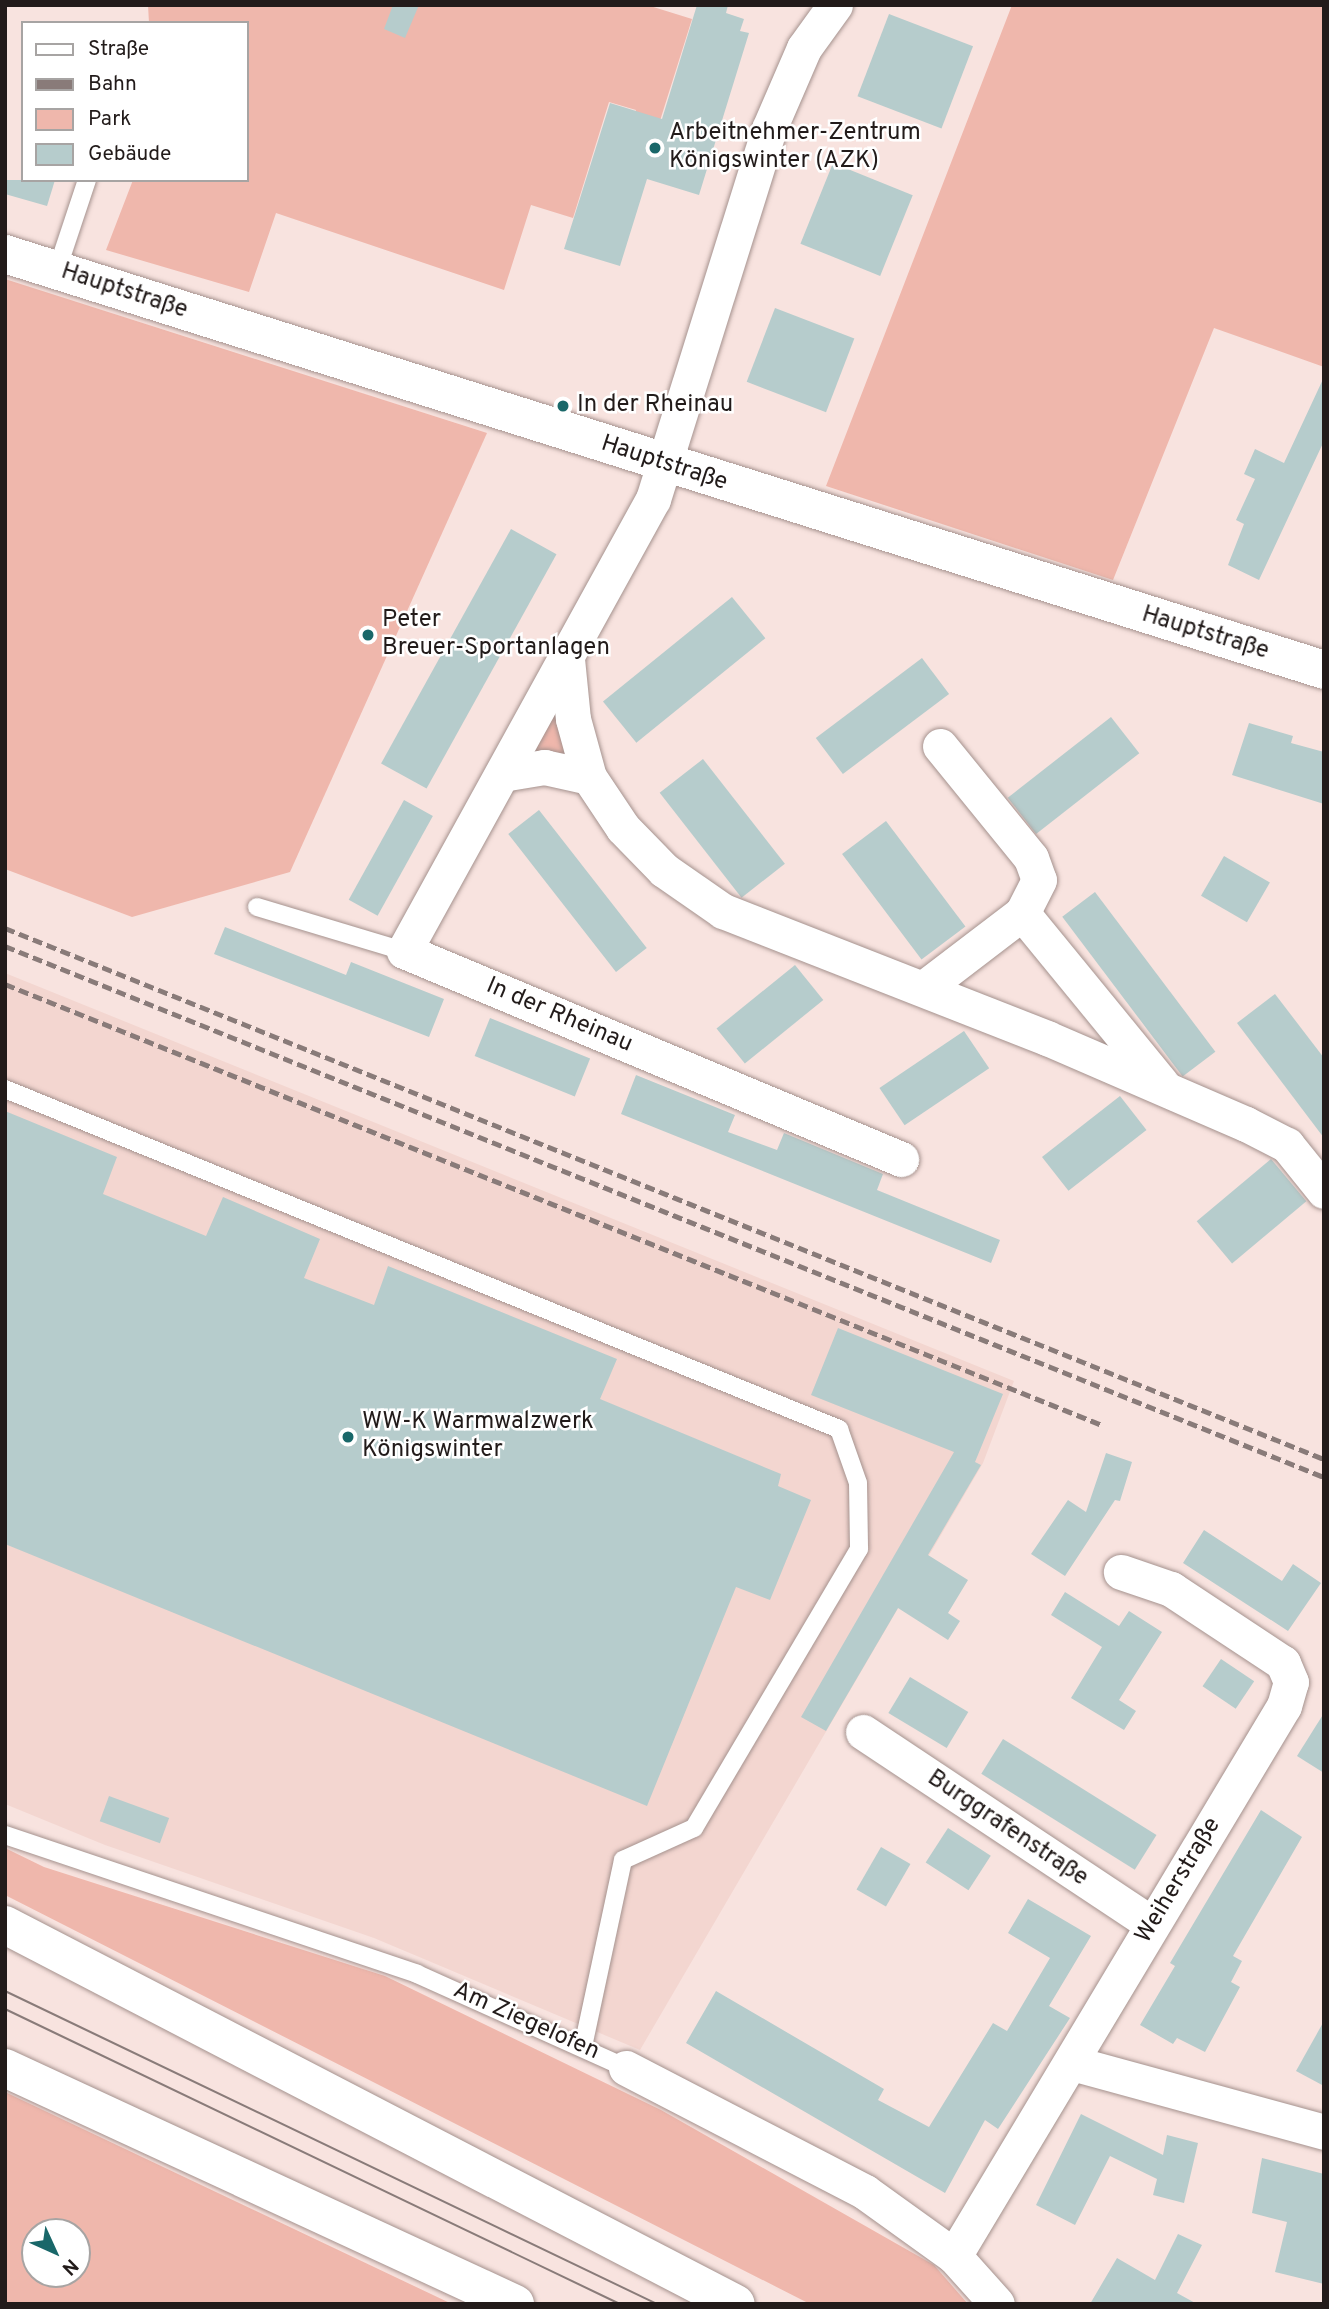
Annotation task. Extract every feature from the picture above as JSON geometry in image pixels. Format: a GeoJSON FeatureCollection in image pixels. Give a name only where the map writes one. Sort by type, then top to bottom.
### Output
{"type":"FeatureCollection","features":[{"type":"Feature","properties":{"kind":"main road","name":"Hauptstraße"},"geometry":{"type":"LineString","coordinates":[[5,254],[554,430],[666,462],[774,500],[1324,670]]}},
{"type":"Feature","properties":{"kind":"main road"},"geometry":{"type":"LineString","coordinates":[[5,1925],[736,2304]]}},
{"type":"Feature","properties":{"kind":"main road"},"geometry":{"type":"LineString","coordinates":[[5,2068],[515,2304]]}},
{"type":"Feature","properties":{"kind":"street"},"geometry":{"type":"LineString","coordinates":[[404,951],[653,499],[769,129],[804,48],[835,5]]}},
{"type":"Feature","properties":{"kind":"street"},"geometry":{"type":"LineString","coordinates":[[567,659],[573,719],[589,777],[623,828],[664,870],[723,911],[877,974],[925,988],[1167,1090],[1287,1145],[1324,1191]]}},
{"type":"Feature","properties":{"kind":"street"},"geometry":{"type":"LineString","coordinates":[[925,988],[1022,913],[1039,880],[1031,858],[940,746]]}},
{"type":"Feature","properties":{"kind":"street"},"geometry":{"type":"LineString","coordinates":[[502,774],[544,767],[589,777]]}},
{"type":"Feature","properties":{"kind":"street"},"geometry":{"type":"LineString","coordinates":[[1022,913],[1167,1090]]}},
{"type":"Feature","properties":{"kind":"street","name":"In der Rheinau"},"geometry":{"type":"LineString","coordinates":[[404,951],[901,1159]]}},
{"type":"Feature","properties":{"kind":"street","name":"Weiherstraße"},"geometry":{"type":"LineString","coordinates":[[954,2256],[1284,1706],[1291,1682],[1283,1663],[1171,1588],[1121,1572]]}},
{"type":"Feature","properties":{"kind":"street","name":"Burggrafenstraße"},"geometry":{"type":"LineString","coordinates":[[863,1732],[1153,1924]]}},
{"type":"Feature","properties":{"kind":"street"},"geometry":{"type":"LineString","coordinates":[[1072,2063],[1324,2132]]}},
{"type":"Feature","properties":{"kind":"street","name":"Am Ziegelofen"},"geometry":{"type":"LineString","coordinates":[[626,2068],[865,2192],[954,2256],[997,2304]]}},
{"type":"Feature","properties":{"kind":"lane"},"geometry":{"type":"LineString","coordinates":[[57,270],[86,182]]}},
{"type":"Feature","properties":{"kind":"lane"},"geometry":{"type":"LineString","coordinates":[[257,907],[404,951]]}},
{"type":"Feature","properties":{"kind":"lane"},"geometry":{"type":"LineString","coordinates":[[5,1089],[839,1429],[858,1483],[859,1549],[694,1828],[623,1860],[583,2046]]}},
{"type":"Feature","properties":{"kind":"lane","name":"Am Ziegelofen"},"geometry":{"type":"LineString","coordinates":[[5,1835],[417,1974],[583,2046],[626,2068]]}},
{"type":"Feature","properties":{"kind":"shaded area"},"geometry":{"type":"Polygon","coordinates":[[[5,973],[1014,1381],[983,1463],[640,2050],[374,1938],[105,1845],[5,1804],[5,973]]]}},
{"type":"Feature","properties":{"kind":"green space"},"geometry":{"type":"Polygon","coordinates":[[[148,5],[647,5],[692,19],[658,127],[633,120],[636,110],[609,102],[573,218],[531,205],[504,290],[276,213],[249,292],[106,250],[132,182],[248,182],[248,21],[149,21],[148,5]]]}},
{"type":"Feature","properties":{"kind":"green space"},"geometry":{"type":"Polygon","coordinates":[[[1012,5],[1324,5],[1324,367],[1214,328],[1113,580],[826,486],[1012,5]]]}},
{"type":"Feature","properties":{"kind":"green space"},"geometry":{"type":"Polygon","coordinates":[[[5,279],[487,433],[290,872],[132,917],[5,869],[5,279]]]}},
{"type":"Feature","properties":{"kind":"green space"},"geometry":{"type":"Polygon","coordinates":[[[557,695],[573,758],[519,758],[557,695]]]}},
{"type":"Feature","properties":{"kind":"green space"},"geometry":{"type":"Polygon","coordinates":[[[5,1848],[44,1867],[385,1976],[661,2110],[934,2265],[968,2304],[810,2304],[5,1895],[5,1848]]]}},
{"type":"Feature","properties":{"kind":"green space"},"geometry":{"type":"Polygon","coordinates":[[[5,2092],[452,2304],[5,2304],[5,2092]]]}},
{"type":"Feature","properties":{"kind":"building"},"geometry":{"type":"Polygon","coordinates":[[[393,5],[419,5],[405,38],[384,29],[393,5]]]}},
{"type":"Feature","properties":{"kind":"building","name":"Arbeitnehmer-Zentrum Königswinter (AZK)"},"geometry":{"type":"Polygon","coordinates":[[[697,5],[728,5],[726,13],[744,19],[740,31],[749,33],[699,195],[647,179],[620,266],[564,249],[610,103],[662,119],[697,5]]]}},
{"type":"Feature","properties":{"kind":"building"},"geometry":{"type":"Polygon","coordinates":[[[889,14],[973,46],[941,128],[857,96],[889,14]]]}},
{"type":"Feature","properties":{"kind":"building"},"geometry":{"type":"Polygon","coordinates":[[[833,163],[913,195],[880,276],[800,244],[833,163]]]}},
{"type":"Feature","properties":{"kind":"building"},"geometry":{"type":"Polygon","coordinates":[[[5,180],[54,182],[47,206],[5,194],[5,180]]]}},
{"type":"Feature","properties":{"kind":"building"},"geometry":{"type":"Polygon","coordinates":[[[775,308],[854,338],[826,412],[747,382],[775,308]]]}},
{"type":"Feature","properties":{"kind":"building"},"geometry":{"type":"Polygon","coordinates":[[[1324,377],[1324,441],[1259,580],[1228,565],[1244,524],[1236,520],[1255,479],[1244,474],[1255,449],[1284,463],[1324,377]]]}},
{"type":"Feature","properties":{"kind":"building"},"geometry":{"type":"Polygon","coordinates":[[[511,529],[556,554],[427,789],[381,763],[511,529]]]}},
{"type":"Feature","properties":{"kind":"building"},"geometry":{"type":"Polygon","coordinates":[[[732,597],[765,638],[636,743],[603,701],[732,597]]]}},
{"type":"Feature","properties":{"kind":"building"},"geometry":{"type":"Polygon","coordinates":[[[922,658],[949,694],[843,774],[816,738],[922,658]]]}},
{"type":"Feature","properties":{"kind":"building"},"geometry":{"type":"Polygon","coordinates":[[[1111,717],[1139,753],[1036,834],[1008,798],[1111,717]]]}},
{"type":"Feature","properties":{"kind":"building"},"geometry":{"type":"Polygon","coordinates":[[[1249,723],[1293,736],[1291,743],[1324,752],[1324,804],[1232,775],[1249,723]]]}},
{"type":"Feature","properties":{"kind":"building"},"geometry":{"type":"Polygon","coordinates":[[[703,759],[785,864],[742,898],[660,793],[703,759]]]}},
{"type":"Feature","properties":{"kind":"building"},"geometry":{"type":"Polygon","coordinates":[[[404,800],[433,816],[378,916],[349,900],[404,800]]]}},
{"type":"Feature","properties":{"kind":"building"},"geometry":{"type":"Polygon","coordinates":[[[539,810],[647,948],[616,972],[508,834],[539,810]]]}},
{"type":"Feature","properties":{"kind":"building"},"geometry":{"type":"Polygon","coordinates":[[[886,821],[965,926],[922,960],[842,854],[886,821]]]}},
{"type":"Feature","properties":{"kind":"building"},"geometry":{"type":"Polygon","coordinates":[[[1224,856],[1270,882],[1247,922],[1201,896],[1224,856]]]}},
{"type":"Feature","properties":{"kind":"building"},"geometry":{"type":"Polygon","coordinates":[[[1095,892],[1215,1052],[1183,1076],[1062,917],[1095,892]]]}},
{"type":"Feature","properties":{"kind":"building"},"geometry":{"type":"Polygon","coordinates":[[[225,927],[346,975],[351,962],[444,999],[429,1037],[214,954],[225,927]]]}},
{"type":"Feature","properties":{"kind":"building"},"geometry":{"type":"Polygon","coordinates":[[[795,965],[823,1000],[745,1064],[717,1029],[795,965]]]}},
{"type":"Feature","properties":{"kind":"building"},"geometry":{"type":"Polygon","coordinates":[[[1275,994],[1324,1058],[1324,1138],[1237,1023],[1275,994]]]}},
{"type":"Feature","properties":{"kind":"building"},"geometry":{"type":"Polygon","coordinates":[[[490,1018],[590,1058],[575,1096],[475,1056],[490,1018]]]}},
{"type":"Feature","properties":{"kind":"building"},"geometry":{"type":"Polygon","coordinates":[[[964,1031],[989,1068],[905,1125],[879,1088],[964,1031]]]}},
{"type":"Feature","properties":{"kind":"building"},"geometry":{"type":"Polygon","coordinates":[[[636,1075],[735,1115],[728,1132],[777,1150],[784,1133],[883,1174],[877,1190],[1000,1240],[991,1263],[621,1114],[636,1075]]]}},
{"type":"Feature","properties":{"kind":"building"},"geometry":{"type":"Polygon","coordinates":[[[1120,1096],[1146,1130],[1068,1191],[1042,1157],[1120,1096]]]}},
{"type":"Feature","properties":{"kind":"building","name":"WW-K Warmwalzwerk Königswinter"},"geometry":{"type":"Polygon","coordinates":[[[5,1111],[117,1157],[103,1194],[206,1236],[223,1197],[320,1239],[304,1278],[374,1305],[388,1266],[617,1359],[600,1399],[781,1474],[778,1486],[811,1500],[770,1600],[736,1587],[647,1806],[5,1544],[5,1111]]]}},
{"type":"Feature","properties":{"kind":"building"},"geometry":{"type":"Polygon","coordinates":[[[1271,1159],[1306,1201],[1232,1263],[1197,1221],[1271,1159]]]}},
{"type":"Feature","properties":{"kind":"building"},"geometry":{"type":"Polygon","coordinates":[[[838,1328],[1003,1394],[975,1462],[981,1465],[928,1555],[968,1580],[948,1613],[960,1621],[948,1640],[898,1608],[826,1731],[801,1717],[954,1452],[811,1395],[838,1328]]]}},
{"type":"Feature","properties":{"kind":"building"},"geometry":{"type":"Polygon","coordinates":[[[1106,1453],[1132,1462],[1120,1501],[1115,1500],[1065,1576],[1031,1554],[1068,1500],[1086,1512],[1106,1453]]]}},
{"type":"Feature","properties":{"kind":"building"},"geometry":{"type":"Polygon","coordinates":[[[1204,1530],[1282,1581],[1293,1564],[1321,1583],[1288,1631],[1183,1563],[1204,1530]]]}},
{"type":"Feature","properties":{"kind":"building"},"geometry":{"type":"Polygon","coordinates":[[[1065,1592],[1119,1626],[1129,1611],[1162,1632],[1119,1700],[1136,1711],[1124,1730],[1071,1698],[1102,1647],[1051,1615],[1065,1592]]]}},
{"type":"Feature","properties":{"kind":"building"},"geometry":{"type":"Polygon","coordinates":[[[1221,1659],[1254,1681],[1236,1709],[1203,1686],[1221,1659]]]}},
{"type":"Feature","properties":{"kind":"building"},"geometry":{"type":"Polygon","coordinates":[[[910,1677],[968,1712],[947,1748],[888,1713],[910,1677]]]}},
{"type":"Feature","properties":{"kind":"building"},"geometry":{"type":"Polygon","coordinates":[[[1324,1713],[1324,1773],[1297,1756],[1324,1713]]]}},
{"type":"Feature","properties":{"kind":"building"},"geometry":{"type":"Polygon","coordinates":[[[1003,1739],[1156,1835],[1135,1870],[981,1774],[1003,1739]]]}},
{"type":"Feature","properties":{"kind":"building"},"geometry":{"type":"Polygon","coordinates":[[[109,1796],[169,1818],[160,1843],[100,1821],[109,1796]]]}},
{"type":"Feature","properties":{"kind":"building"},"geometry":{"type":"Polygon","coordinates":[[[1261,1810],[1302,1837],[1233,1956],[1242,1961],[1231,1982],[1240,1987],[1205,2052],[1177,2038],[1173,2044],[1140,2025],[1175,1966],[1170,1963],[1261,1810]]]}},
{"type":"Feature","properties":{"kind":"building"},"geometry":{"type":"Polygon","coordinates":[[[948,1828],[991,1856],[968,1890],[926,1862],[948,1828]]]}},
{"type":"Feature","properties":{"kind":"building"},"geometry":{"type":"Polygon","coordinates":[[[881,1847],[910,1864],[886,1906],[856,1889],[881,1847]]]}},
{"type":"Feature","properties":{"kind":"building"},"geometry":{"type":"Polygon","coordinates":[[[1028,1899],[1091,1936],[1049,2006],[1070,2018],[998,2129],[985,2120],[945,2193],[686,2043],[716,1991],[884,2089],[878,2100],[929,2127],[993,2023],[1007,2031],[1050,1958],[1008,1933],[1028,1899]]]}},
{"type":"Feature","properties":{"kind":"building"},"geometry":{"type":"Polygon","coordinates":[[[1324,2021],[1324,2086],[1296,2071],[1324,2021]]]}},
{"type":"Feature","properties":{"kind":"building"},"geometry":{"type":"Polygon","coordinates":[[[1081,2114],[1163,2155],[1167,2135],[1198,2143],[1184,2203],[1153,2195],[1157,2179],[1110,2156],[1075,2225],[1036,2205],[1081,2114]]]}},
{"type":"Feature","properties":{"kind":"building"},"geometry":{"type":"Polygon","coordinates":[[[1262,2158],[1324,2174],[1324,2284],[1275,2272],[1287,2222],[1252,2213],[1262,2158]]]}},
{"type":"Feature","properties":{"kind":"building"},"geometry":{"type":"Polygon","coordinates":[[[1178,2234],[1202,2245],[1177,2293],[1197,2304],[1090,2304],[1117,2258],[1155,2280],[1178,2234]]]}},
{"type":"Feature","properties":{"kind":"tram line"},"geometry":{"type":"LineString","coordinates":[[5,1991],[657,2304]]}},
{"type":"Feature","properties":{"kind":"tram line"},"geometry":{"type":"LineString","coordinates":[[5,2009],[620,2304]]}},
{"type":"Feature","properties":{"kind":"railway"},"geometry":{"type":"LineString","coordinates":[[5,928],[1324,1459]]}},
{"type":"Feature","properties":{"kind":"railway"},"geometry":{"type":"LineString","coordinates":[[5,946],[1324,1477]]}},
{"type":"Feature","properties":{"kind":"railway"},"geometry":{"type":"LineString","coordinates":[[5,984],[1102,1425]]}},
{"type":"Feature","properties":{"kind":"place","name":"Arbeitnehmer-Zentrum Königswinter (AZK)"},"geometry":{"type":"Point","coordinates":[655,148]}},
{"type":"Feature","properties":{"kind":"place","name":"In der Rheinau"},"geometry":{"type":"Point","coordinates":[563,406]}},
{"type":"Feature","properties":{"kind":"place","name":"Peter Breuer-Sportanlagen"},"geometry":{"type":"Point","coordinates":[368,635]}},
{"type":"Feature","properties":{"kind":"place","name":"WW-K Warmwalzwerk Königswinter"},"geometry":{"type":"Point","coordinates":[348,1437]}}]}
